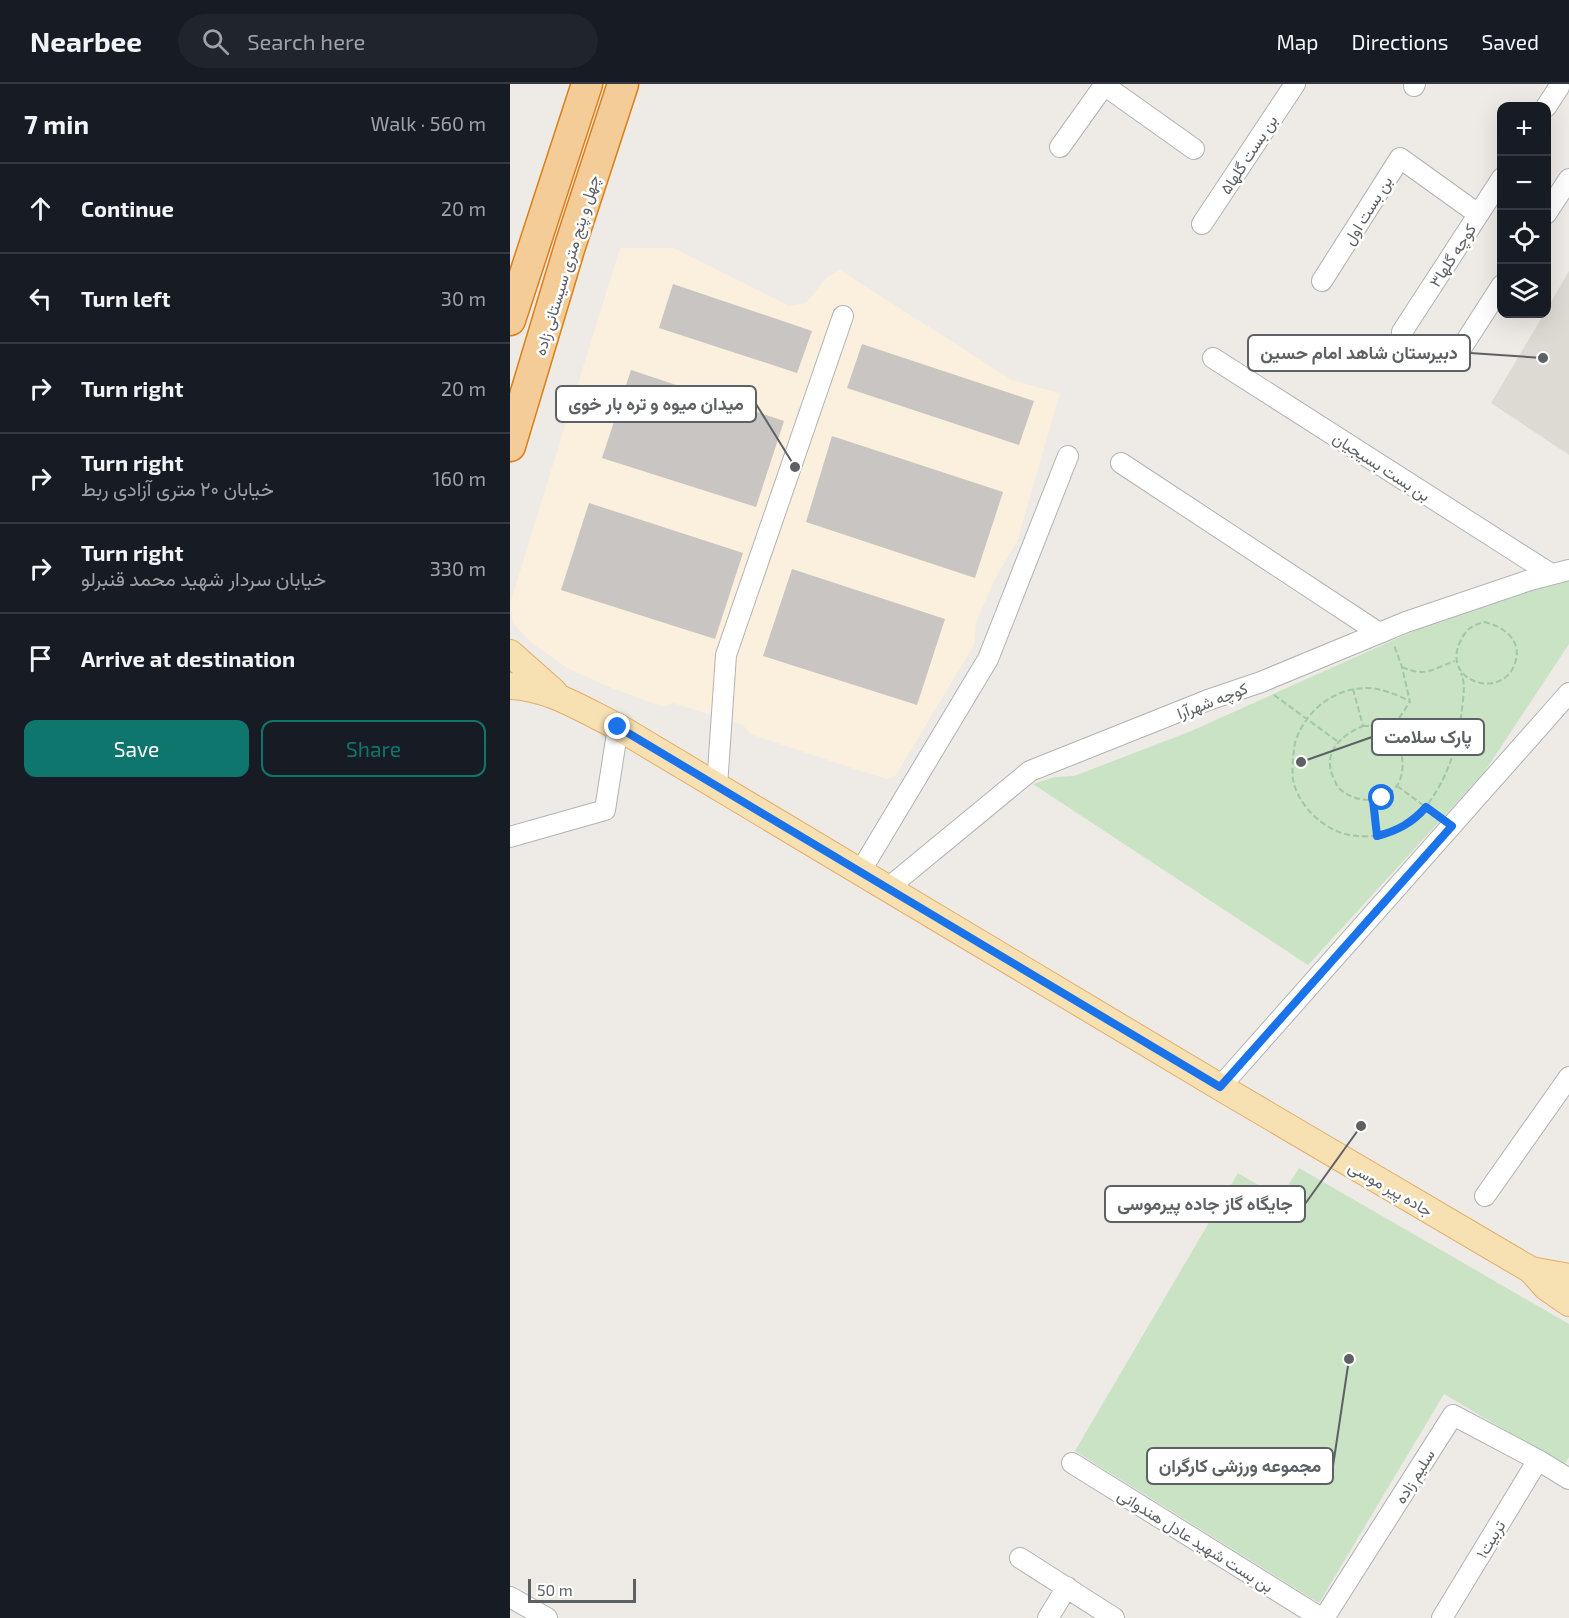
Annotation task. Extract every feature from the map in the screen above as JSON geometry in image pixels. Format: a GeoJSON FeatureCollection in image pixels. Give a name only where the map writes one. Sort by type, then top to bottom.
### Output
{"type":"FeatureCollection","features":[{"type":"Feature","properties":{"kind":"highway","name":"چهل و پنج متری سیستانی زاده"},"geometry":{"type":"LineString","coordinates":[[510,320],[587,84]]}},
{"type":"Feature","properties":{"kind":"highway","name":"چهل و پنج متری سیستانی زاده"},"geometry":{"type":"LineString","coordinates":[[510,446],[570,246],[623,84]]}},
{"type":"Feature","properties":{"kind":"main road"},"geometry":{"type":"LineString","coordinates":[[510,653],[564,700]]}},
{"type":"Feature","properties":{"kind":"main road"},"geometry":{"type":"LineString","coordinates":[[510,686],[521,686],[545,692],[564,700]]}},
{"type":"Feature","properties":{"kind":"main road","name":"جاده پیر موسی"},"geometry":{"type":"LineString","coordinates":[[564,700],[618,727],[1531,1270]]}},
{"type":"Feature","properties":{"kind":"main road"},"geometry":{"type":"LineString","coordinates":[[1531,1270],[1569,1277]]}},
{"type":"Feature","properties":{"kind":"main road"},"geometry":{"type":"LineString","coordinates":[[1531,1270],[1546,1287],[1569,1303]]}},
{"type":"Feature","properties":{"kind":"street","name":"بن بست گلها۵"},"geometry":{"type":"LineString","coordinates":[[1202,224],[1295,84]]}},
{"type":"Feature","properties":{"kind":"street"},"geometry":{"type":"LineString","coordinates":[[1060,147],[1104,85],[1194,149]]}},
{"type":"Feature","properties":{"kind":"street"},"geometry":{"type":"LineString","coordinates":[[1550,102],[1561,88]]}},
{"type":"Feature","properties":{"kind":"street","name":"بن بست اول"},"geometry":{"type":"LineString","coordinates":[[1322,281],[1400,158],[1478,214]]}},
{"type":"Feature","properties":{"kind":"street"},"geometry":{"type":"LineString","coordinates":[[1549,210],[1569,178]]}},
{"type":"Feature","properties":{"kind":"street","name":"کوچه گلها۳"},"geometry":{"type":"LineString","coordinates":[[1402,332],[1497,186]]}},
{"type":"Feature","properties":{"kind":"street"},"geometry":{"type":"LineString","coordinates":[[1462,347],[1497,293]]}},
{"type":"Feature","properties":{"kind":"street"},"geometry":{"type":"LineString","coordinates":[[717,786],[726,655],[843,316]]}},
{"type":"Feature","properties":{"kind":"street","name":"بن بست بسیجیان"},"geometry":{"type":"LineString","coordinates":[[1214,358],[1560,572]]}},
{"type":"Feature","properties":{"kind":"street"},"geometry":{"type":"LineString","coordinates":[[860,872],[988,659],[1068,456]]}},
{"type":"Feature","properties":{"kind":"street"},"geometry":{"type":"LineString","coordinates":[[1121,463],[1383,631]]}},
{"type":"Feature","properties":{"kind":"street","name":"کوچه شهرآرا"},"geometry":{"type":"LineString","coordinates":[[888,888],[1030,771],[1208,700],[1257,683],[1383,631],[1560,572]]}},
{"type":"Feature","properties":{"kind":"street"},"geometry":{"type":"LineString","coordinates":[[1220,1087],[1569,693]]}},
{"type":"Feature","properties":{"kind":"street"},"geometry":{"type":"LineString","coordinates":[[510,837],[605,810],[618,727]]}},
{"type":"Feature","properties":{"kind":"street"},"geometry":{"type":"LineString","coordinates":[[1485,1196],[1569,1077]]}},
{"type":"Feature","properties":{"kind":"street","name":"سلیم زاده"},"geometry":{"type":"LineString","coordinates":[[1322,1618],[1453,1415],[1538,1460]]}},
{"type":"Feature","properties":{"kind":"street"},"geometry":{"type":"LineString","coordinates":[[1538,1460],[1569,1479]]}},
{"type":"Feature","properties":{"kind":"street","name":"تربیت۱"},"geometry":{"type":"LineString","coordinates":[[1442,1618],[1538,1460]]}},
{"type":"Feature","properties":{"kind":"street","name":"بن بست شهید عادل هندوانی"},"geometry":{"type":"LineString","coordinates":[[1072,1463],[1322,1618]]}},
{"type":"Feature","properties":{"kind":"street"},"geometry":{"type":"LineString","coordinates":[[1020,1558],[1114,1618]]}},
{"type":"Feature","properties":{"kind":"street"},"geometry":{"type":"LineString","coordinates":[[1048,1618],[1066,1587]]}},
{"type":"Feature","properties":{"kind":"street"},"geometry":{"type":"LineString","coordinates":[[510,1597],[547,1618]]}},
{"type":"Feature","properties":{"kind":"path"},"geometry":{"type":"LineString","coordinates":[[1410,702],[1369,687],[1353,689],[1338,693],[1326,701],[1301,728],[1295,744],[1292,772],[1294,784],[1301,799],[1315,816],[1331,828],[1347,835],[1377,836],[1391,833],[1416,818],[1426,807],[1444,778],[1456,747],[1465,684],[1455,661],[1462,637],[1471,626],[1484,622],[1495,624],[1512,638],[1516,661],[1511,671],[1503,679],[1493,684],[1480,684],[1461,673]]}},
{"type":"Feature","properties":{"kind":"path"},"geometry":{"type":"LineString","coordinates":[[1383,631],[1402,667],[1410,702],[1389,734]]}},
{"type":"Feature","properties":{"kind":"path"},"geometry":{"type":"LineString","coordinates":[[1402,667],[1411,671],[1431,671],[1455,661]]}},
{"type":"Feature","properties":{"kind":"path"},"geometry":{"type":"LineString","coordinates":[[1257,683],[1338,741]]}},
{"type":"Feature","properties":{"kind":"path"},"geometry":{"type":"LineString","coordinates":[[1353,689],[1363,726]]}},
{"type":"Feature","properties":{"kind":"path"},"geometry":{"type":"LineString","coordinates":[[1363,726],[1376,727],[1389,734],[1399,745],[1403,761],[1397,786],[1382,798],[1368,801],[1351,797],[1339,789],[1330,772],[1330,756],[1338,741],[1348,732],[1363,726]]}},
{"type":"Feature","properties":{"kind":"path"},"geometry":{"type":"LineString","coordinates":[[1397,786],[1452,826]]}},
{"type":"Feature","properties":{"kind":"path"},"geometry":{"type":"LineString","coordinates":[[1373,800],[1377,836]]}},
{"type":"Feature","properties":{"kind":"shaded area"},"geometry":{"type":"Polygon","coordinates":[[[620,248],[673,248],[789,306],[806,303],[827,277],[840,270],[1012,380],[1060,393],[1017,542],[997,575],[976,622],[974,645],[896,775],[887,779],[864,772],[750,734],[743,725],[673,703],[664,707],[614,689],[569,669],[531,643],[513,623],[510,603],[620,248]]]}},
{"type":"Feature","properties":{"kind":"shaded area"},"geometry":{"type":"Polygon","coordinates":[[[1569,271],[1569,455],[1491,403],[1542,318],[1551,318],[1551,302],[1569,271]]]}},
{"type":"Feature","properties":{"kind":"green space"},"geometry":{"type":"Polygon","coordinates":[[[1569,581],[1569,644],[1483,774],[1308,965],[1033,784],[1055,777],[1074,776],[1189,732],[1427,625],[1493,601],[1569,581]]]}},
{"type":"Feature","properties":{"kind":"green space"},"geometry":{"type":"Polygon","coordinates":[[[1299,1168],[1569,1324],[1569,1457],[1564,1465],[1444,1394],[1319,1603],[1075,1451],[1238,1173],[1280,1198],[1299,1168]]]}},
{"type":"Feature","properties":{"kind":"building"},"geometry":{"type":"Polygon","coordinates":[[[673,284],[812,331],[797,373],[659,328],[673,284]]]}},
{"type":"Feature","properties":{"kind":"building"},"geometry":{"type":"Polygon","coordinates":[[[862,344],[1034,401],[1019,445],[847,388],[862,344]]]}},
{"type":"Feature","properties":{"kind":"building"},"geometry":{"type":"Polygon","coordinates":[[[631,370],[784,421],[756,507],[602,458],[631,370]]]}},
{"type":"Feature","properties":{"kind":"building"},"geometry":{"type":"Polygon","coordinates":[[[832,436],[1003,492],[975,578],[806,522],[832,436]]]}},
{"type":"Feature","properties":{"kind":"building"},"geometry":{"type":"Polygon","coordinates":[[[589,503],[743,553],[715,639],[561,590],[589,503]]]}},
{"type":"Feature","properties":{"kind":"building"},"geometry":{"type":"Polygon","coordinates":[[[792,569],[945,619],[917,705],[763,656],[792,569]]]}},
{"type":"Feature","properties":{"kind":"place","name":"دبیرستان شاهد امام حسین"},"geometry":{"type":"Point","coordinates":[1543,358]}},
{"type":"Feature","properties":{"kind":"place","name":"میدان میوه و تره بار خوی"},"geometry":{"type":"Point","coordinates":[795,467]}},
{"type":"Feature","properties":{"kind":"place","name":"پارک سلامت"},"geometry":{"type":"Point","coordinates":[1301,762]}},
{"type":"Feature","properties":{"kind":"place","name":"جایگاه گاز جاده پیرموسی"},"geometry":{"type":"Point","coordinates":[1361,1126]}},
{"type":"Feature","properties":{"kind":"place","name":"مجموعه ورزشی کارگران"},"geometry":{"type":"Point","coordinates":[1349,1359]}},
{"type":"Feature","properties":{"kind":"route"},"geometry":{"type":"LineString","coordinates":[[618,727],[1220,1087],[1452,826],[1426,807],[1403,827],[1377,836],[1373,800],[1382,798]]}}]}
